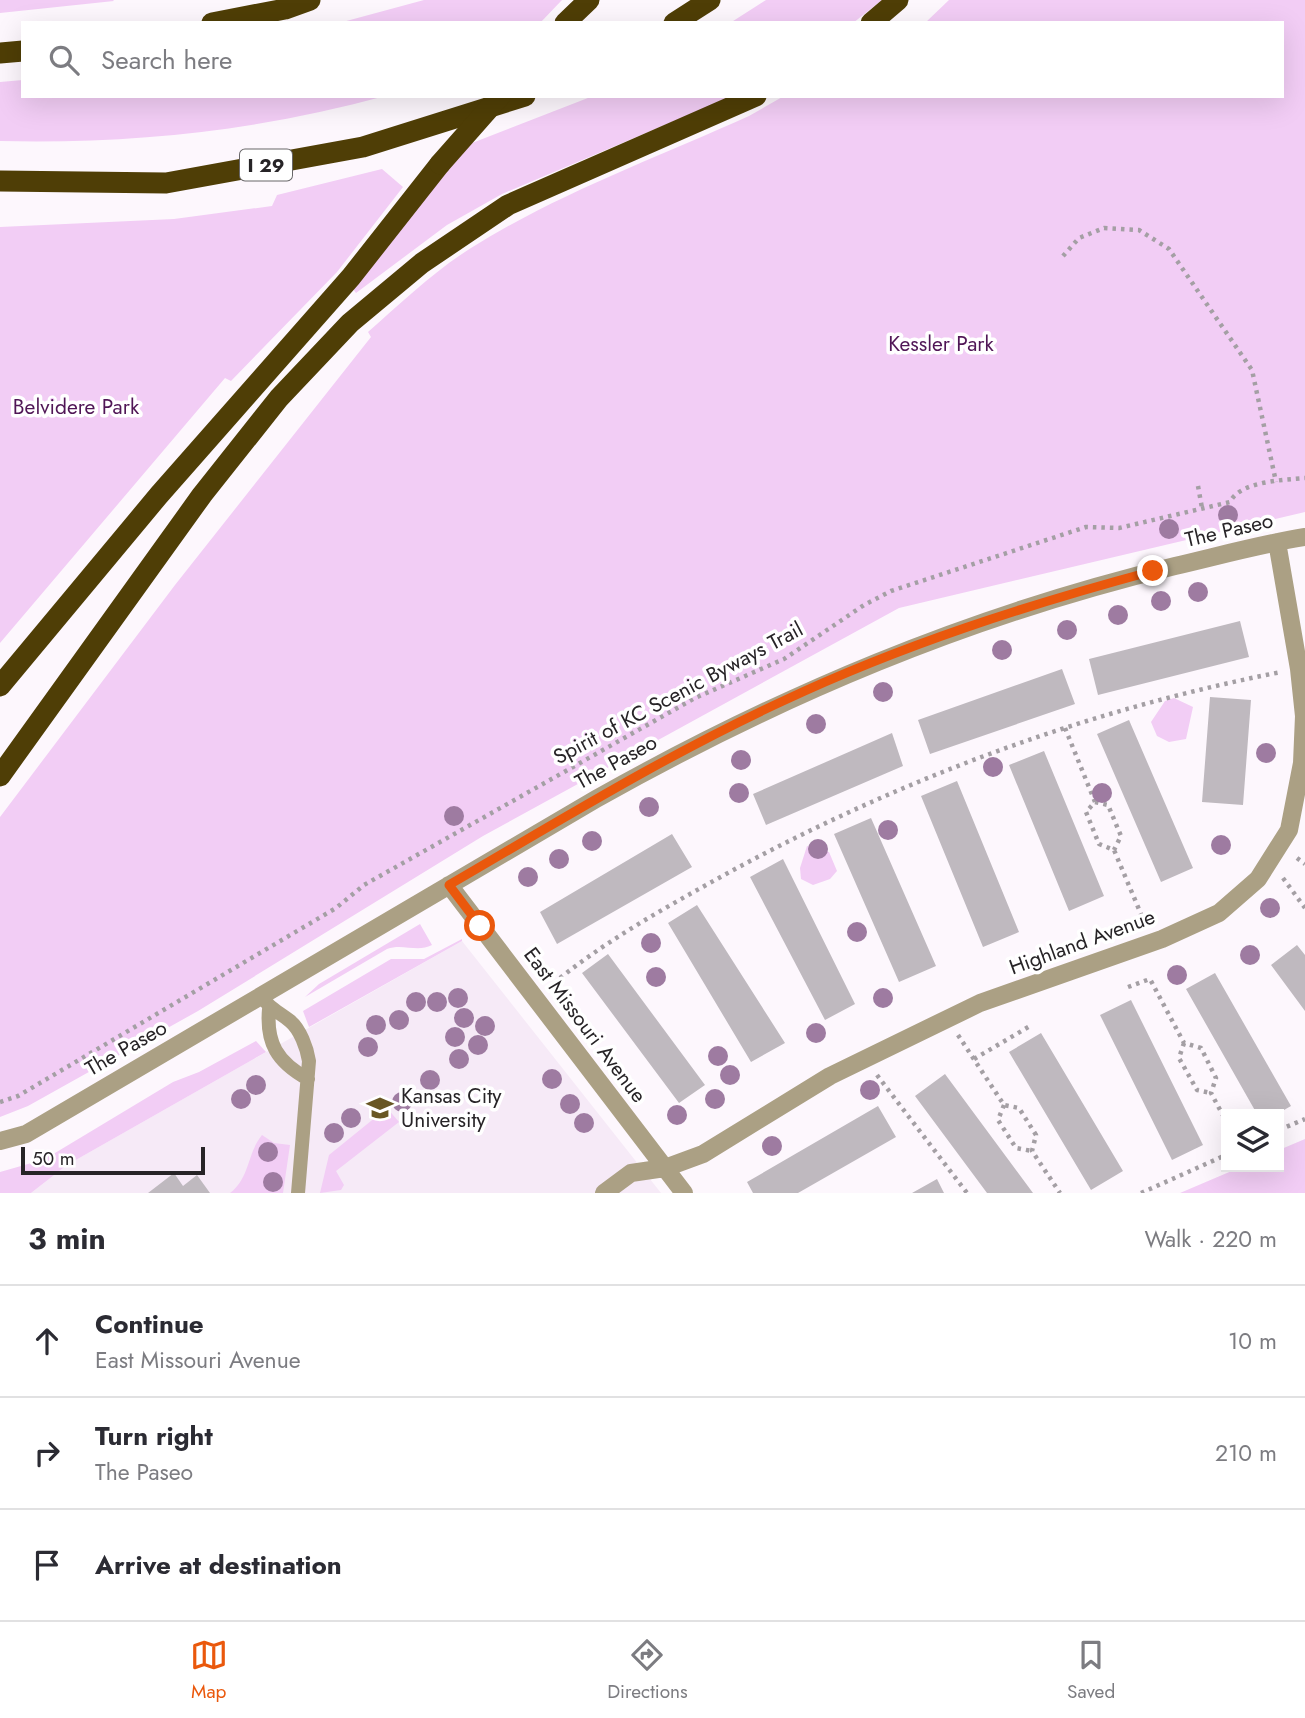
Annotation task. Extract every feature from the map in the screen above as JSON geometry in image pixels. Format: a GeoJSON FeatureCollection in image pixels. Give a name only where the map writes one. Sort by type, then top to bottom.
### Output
{"type":"FeatureCollection","features":[{"type":"Feature","properties":{"kind":"highway"},"geometry":{"type":"LineString","coordinates":[[222,21],[285,9],[310,0]]}},
{"type":"Feature","properties":{"kind":"highway"},"geometry":{"type":"LineString","coordinates":[[567,21],[589,0]]}},
{"type":"Feature","properties":{"kind":"highway"},"geometry":{"type":"LineString","coordinates":[[677,21],[710,0]]}},
{"type":"Feature","properties":{"kind":"highway"},"geometry":{"type":"LineString","coordinates":[[873,21],[898,0]]}},
{"type":"Feature","properties":{"kind":"highway"},"geometry":{"type":"LineString","coordinates":[[0,52],[21,51]]}},
{"type":"Feature","properties":{"kind":"highway"},"geometry":{"type":"LineString","coordinates":[[0,686],[159,495],[351,277],[440,164],[498,98]]}},
{"type":"Feature","properties":{"kind":"highway","name":"I 29"},"geometry":{"type":"LineString","coordinates":[[0,181],[166,183],[363,147],[519,98]]}},
{"type":"Feature","properties":{"kind":"highway"},"geometry":{"type":"LineString","coordinates":[[0,776],[202,495],[279,398],[350,323],[422,263],[508,205],[751,98]]}},
{"type":"Feature","properties":{"kind":"street","name":"The Paseo"},"geometry":{"type":"LineString","coordinates":[[0,1141],[26,1134],[265,1002],[449,885],[681,751],[784,700],[867,666],[1070,594],[1305,537]]}},
{"type":"Feature","properties":{"kind":"street","name":"Highland Avenue"},"geometry":{"type":"LineString","coordinates":[[604,1193],[631,1173],[665,1168],[703,1154],[830,1076],[947,1018],[980,1003],[1174,934],[1219,913],[1258,879],[1289,830],[1302,763],[1304,716],[1299,669],[1277,542]]}},
{"type":"Feature","properties":{"kind":"street","name":"East Missouri Avenue"},"geometry":{"type":"LineString","coordinates":[[449,885],[684,1193]]}},
{"type":"Feature","properties":{"kind":"lane"},"geometry":{"type":"LineString","coordinates":[[265,1002],[267,1034],[285,1063],[308,1079]]}},
{"type":"Feature","properties":{"kind":"lane"},"geometry":{"type":"LineString","coordinates":[[265,1002],[292,1022],[307,1048],[308,1079],[298,1193]]}},
{"type":"Feature","properties":{"kind":"path"},"geometry":{"type":"LineString","coordinates":[[1063,256],[1079,239],[1104,228],[1139,230],[1169,249],[1252,370],[1276,482]]}},
{"type":"Feature","properties":{"kind":"path","name":"Spirit of KC Scenic Byways Trail"},"geometry":{"type":"LineString","coordinates":[[0,1102],[18,1096],[324,915],[364,885],[695,698],[784,659],[864,605],[891,591],[1086,527],[1119,528],[1230,502],[1240,490],[1305,478]]}},
{"type":"Feature","properties":{"kind":"path"},"geometry":{"type":"LineString","coordinates":[[1198,486],[1202,508]]}},
{"type":"Feature","properties":{"kind":"path"},"geometry":{"type":"LineString","coordinates":[[560,978],[635,925],[825,822],[993,752],[1065,728],[1202,688],[1299,669]]}},
{"type":"Feature","properties":{"kind":"path"},"geometry":{"type":"LineString","coordinates":[[1065,728],[1095,802]]}},
{"type":"Feature","properties":{"kind":"path"},"geometry":{"type":"LineString","coordinates":[[1095,802],[1086,813],[1099,844],[1114,850],[1141,914]]}},
{"type":"Feature","properties":{"kind":"path"},"geometry":{"type":"LineString","coordinates":[[1095,802],[1108,805],[1121,836],[1114,850]]}},
{"type":"Feature","properties":{"kind":"path"},"geometry":{"type":"LineString","coordinates":[[1297,859],[1305,864]]}},
{"type":"Feature","properties":{"kind":"path"},"geometry":{"type":"LineString","coordinates":[[1283,878],[1305,908]]}},
{"type":"Feature","properties":{"kind":"path"},"geometry":{"type":"LineString","coordinates":[[1145,970],[1184,1043],[1201,1048],[1216,1078],[1211,1093],[1221,1112]]}},
{"type":"Feature","properties":{"kind":"path"},"geometry":{"type":"LineString","coordinates":[[1128,987],[1150,979]]}},
{"type":"Feature","properties":{"kind":"path"},"geometry":{"type":"LineString","coordinates":[[947,1018],[1003,1105],[1019,1108],[1036,1135],[1032,1151]]}},
{"type":"Feature","properties":{"kind":"path"},"geometry":{"type":"LineString","coordinates":[[973,1059],[1030,1026]]}},
{"type":"Feature","properties":{"kind":"path"},"geometry":{"type":"LineString","coordinates":[[1184,1043],[1179,1058],[1198,1090],[1211,1093]]}},
{"type":"Feature","properties":{"kind":"path"},"geometry":{"type":"LineString","coordinates":[[876,1074],[967,1193]]}},
{"type":"Feature","properties":{"kind":"path"},"geometry":{"type":"LineString","coordinates":[[1003,1105],[998,1120],[1016,1148],[1032,1151],[1060,1193]]}},
{"type":"Feature","properties":{"kind":"path"},"geometry":{"type":"LineString","coordinates":[[1284,1128],[1305,1119]]}},
{"type":"Feature","properties":{"kind":"path"},"geometry":{"type":"LineString","coordinates":[[1140,1193],[1221,1156]]}},
{"type":"Feature","properties":{"kind":"shaded area","name":"Kansas City University"},"geometry":{"type":"Polygon","coordinates":[[[462,941],[661,1193],[31,1193],[67,1165],[462,941]]]}},
{"type":"Feature","properties":{"kind":"green space"},"geometry":{"type":"Polygon","coordinates":[[[0,0],[113,0],[114,1],[0,13],[0,0]]]}},
{"type":"Feature","properties":{"kind":"green space"},"geometry":{"type":"Polygon","coordinates":[[[424,0],[562,0],[542,21],[346,21],[424,0]]]}},
{"type":"Feature","properties":{"kind":"green space"},"geometry":{"type":"Polygon","coordinates":[[[766,0],[882,0],[856,21],[733,21],[766,0]]]}},
{"type":"Feature","properties":{"kind":"green space","name":"Kessler Park"},"geometry":{"type":"Polygon","coordinates":[[[949,0],[1305,0],[1305,512],[899,608],[483,836],[198,1011],[28,1106],[0,1117],[0,817],[175,585],[371,337],[368,332],[430,277],[471,248],[538,211],[749,116],[780,98],[1284,98],[1284,21],[927,21],[949,0]]]}},
{"type":"Feature","properties":{"kind":"green space"},"geometry":{"type":"Polygon","coordinates":[[[21,80],[21,98],[377,98],[290,118],[194,133],[98,140],[0,141],[0,82],[21,80]]]}},
{"type":"Feature","properties":{"kind":"green space"},"geometry":{"type":"Polygon","coordinates":[[[588,98],[728,98],[502,194],[447,225],[356,293],[353,289],[467,145],[588,98]]]}},
{"type":"Feature","properties":{"kind":"green space","name":"Belvidere Park"},"geometry":{"type":"Polygon","coordinates":[[[382,169],[403,187],[337,272],[231,381],[225,378],[0,643],[0,227],[174,219],[272,206],[277,195],[382,169]]]}},
{"type":"Feature","properties":{"kind":"green space"},"geometry":{"type":"Polygon","coordinates":[[[1174,698],[1193,707],[1186,739],[1169,742],[1157,736],[1151,722],[1165,701],[1174,698]]]}},
{"type":"Feature","properties":{"kind":"green space"},"geometry":{"type":"Polygon","coordinates":[[[807,846],[829,852],[837,871],[830,879],[813,885],[801,879],[800,868],[807,846]]]}},
{"type":"Feature","properties":{"kind":"green space"},"geometry":{"type":"Polygon","coordinates":[[[420,924],[432,945],[387,949],[305,997],[319,984],[420,924]]]}},
{"type":"Feature","properties":{"kind":"green space"},"geometry":{"type":"Polygon","coordinates":[[[462,939],[309,1027],[303,1011],[391,959],[424,959],[462,939]]]}},
{"type":"Feature","properties":{"kind":"green space"},"geometry":{"type":"Polygon","coordinates":[[[256,1041],[266,1052],[67,1165],[31,1193],[0,1193],[0,1172],[55,1153],[173,1082],[199,1072],[256,1041]]]}},
{"type":"Feature","properties":{"kind":"green space"},"geometry":{"type":"Polygon","coordinates":[[[387,1108],[399,1122],[336,1171],[344,1185],[341,1190],[320,1193],[329,1155],[387,1108]]]}},
{"type":"Feature","properties":{"kind":"green space"},"geometry":{"type":"Polygon","coordinates":[[[262,1135],[274,1143],[290,1145],[283,1193],[230,1193],[245,1173],[262,1135]]]}},
{"type":"Feature","properties":{"kind":"green space"},"geometry":{"type":"Polygon","coordinates":[[[1305,1139],[1305,1193],[1180,1193],[1229,1172],[1284,1172],[1284,1148],[1305,1139]]]}},
{"type":"Feature","properties":{"kind":"building"},"geometry":{"type":"Polygon","coordinates":[[[1240,621],[1249,657],[1098,695],[1089,659],[1240,621]]]}},
{"type":"Feature","properties":{"kind":"building"},"geometry":{"type":"Polygon","coordinates":[[[1062,669],[1075,704],[930,754],[918,720],[1062,669]]]}},
{"type":"Feature","properties":{"kind":"building"},"geometry":{"type":"Polygon","coordinates":[[[1210,697],[1251,700],[1243,805],[1202,802],[1210,697]]]}},
{"type":"Feature","properties":{"kind":"building"},"geometry":{"type":"Polygon","coordinates":[[[1129,720],[1193,868],[1161,882],[1097,734],[1129,720]]]}},
{"type":"Feature","properties":{"kind":"building"},"geometry":{"type":"Polygon","coordinates":[[[892,733],[903,766],[766,825],[753,794],[892,733]]]}},
{"type":"Feature","properties":{"kind":"building"},"geometry":{"type":"Polygon","coordinates":[[[1044,751],[1104,896],[1069,911],[1009,765],[1044,751]]]}},
{"type":"Feature","properties":{"kind":"building"},"geometry":{"type":"Polygon","coordinates":[[[957,781],[1019,932],[983,947],[921,796],[957,781]]]}},
{"type":"Feature","properties":{"kind":"building"},"geometry":{"type":"Polygon","coordinates":[[[871,818],[936,966],[899,982],[834,834],[871,818]]]}},
{"type":"Feature","properties":{"kind":"building"},"geometry":{"type":"Polygon","coordinates":[[[672,834],[692,867],[557,944],[540,912],[672,834]]]}},
{"type":"Feature","properties":{"kind":"building"},"geometry":{"type":"Polygon","coordinates":[[[783,859],[855,1004],[825,1020],[750,877],[783,859]]]}},
{"type":"Feature","properties":{"kind":"building"},"geometry":{"type":"Polygon","coordinates":[[[697,905],[785,1043],[751,1062],[668,923],[697,905]]]}},
{"type":"Feature","properties":{"kind":"building"},"geometry":{"type":"Polygon","coordinates":[[[1297,945],[1305,955],[1305,1011],[1271,965],[1297,945]]]}},
{"type":"Feature","properties":{"kind":"building"},"geometry":{"type":"Polygon","coordinates":[[[608,954],[705,1085],[679,1103],[582,973],[608,954]]]}},
{"type":"Feature","properties":{"kind":"building"},"geometry":{"type":"Polygon","coordinates":[[[1215,973],[1291,1106],[1284,1110],[1254,1109],[1186,989],[1215,973]]]}},
{"type":"Feature","properties":{"kind":"building"},"geometry":{"type":"Polygon","coordinates":[[[1131,1000],[1203,1145],[1172,1160],[1100,1015],[1131,1000]]]}},
{"type":"Feature","properties":{"kind":"building"},"geometry":{"type":"Polygon","coordinates":[[[1041,1033],[1123,1171],[1091,1190],[1009,1052],[1041,1033]]]}},
{"type":"Feature","properties":{"kind":"building"},"geometry":{"type":"Polygon","coordinates":[[[945,1074],[1033,1193],[987,1193],[915,1096],[945,1074]]]}},
{"type":"Feature","properties":{"kind":"building"},"geometry":{"type":"Polygon","coordinates":[[[878,1106],[896,1137],[798,1193],[753,1193],[747,1182],[878,1106]]]}},
{"type":"Feature","properties":{"kind":"building"},"geometry":{"type":"Polygon","coordinates":[[[174,1173],[183,1186],[197,1175],[210,1193],[148,1193],[174,1173]]]}},
{"type":"Feature","properties":{"kind":"building"},"geometry":{"type":"Polygon","coordinates":[[[937,1179],[944,1193],[912,1193],[937,1179]]]}},
{"type":"Feature","properties":{"kind":"place","name":"Kansas City University"},"geometry":{"type":"Point","coordinates":[380,1108]}},
{"type":"Feature","properties":{"kind":"route"},"geometry":{"type":"LineString","coordinates":[[480,926],[449,885],[681,751],[784,700],[891,656],[985,621],[1153,571]]}}]}
